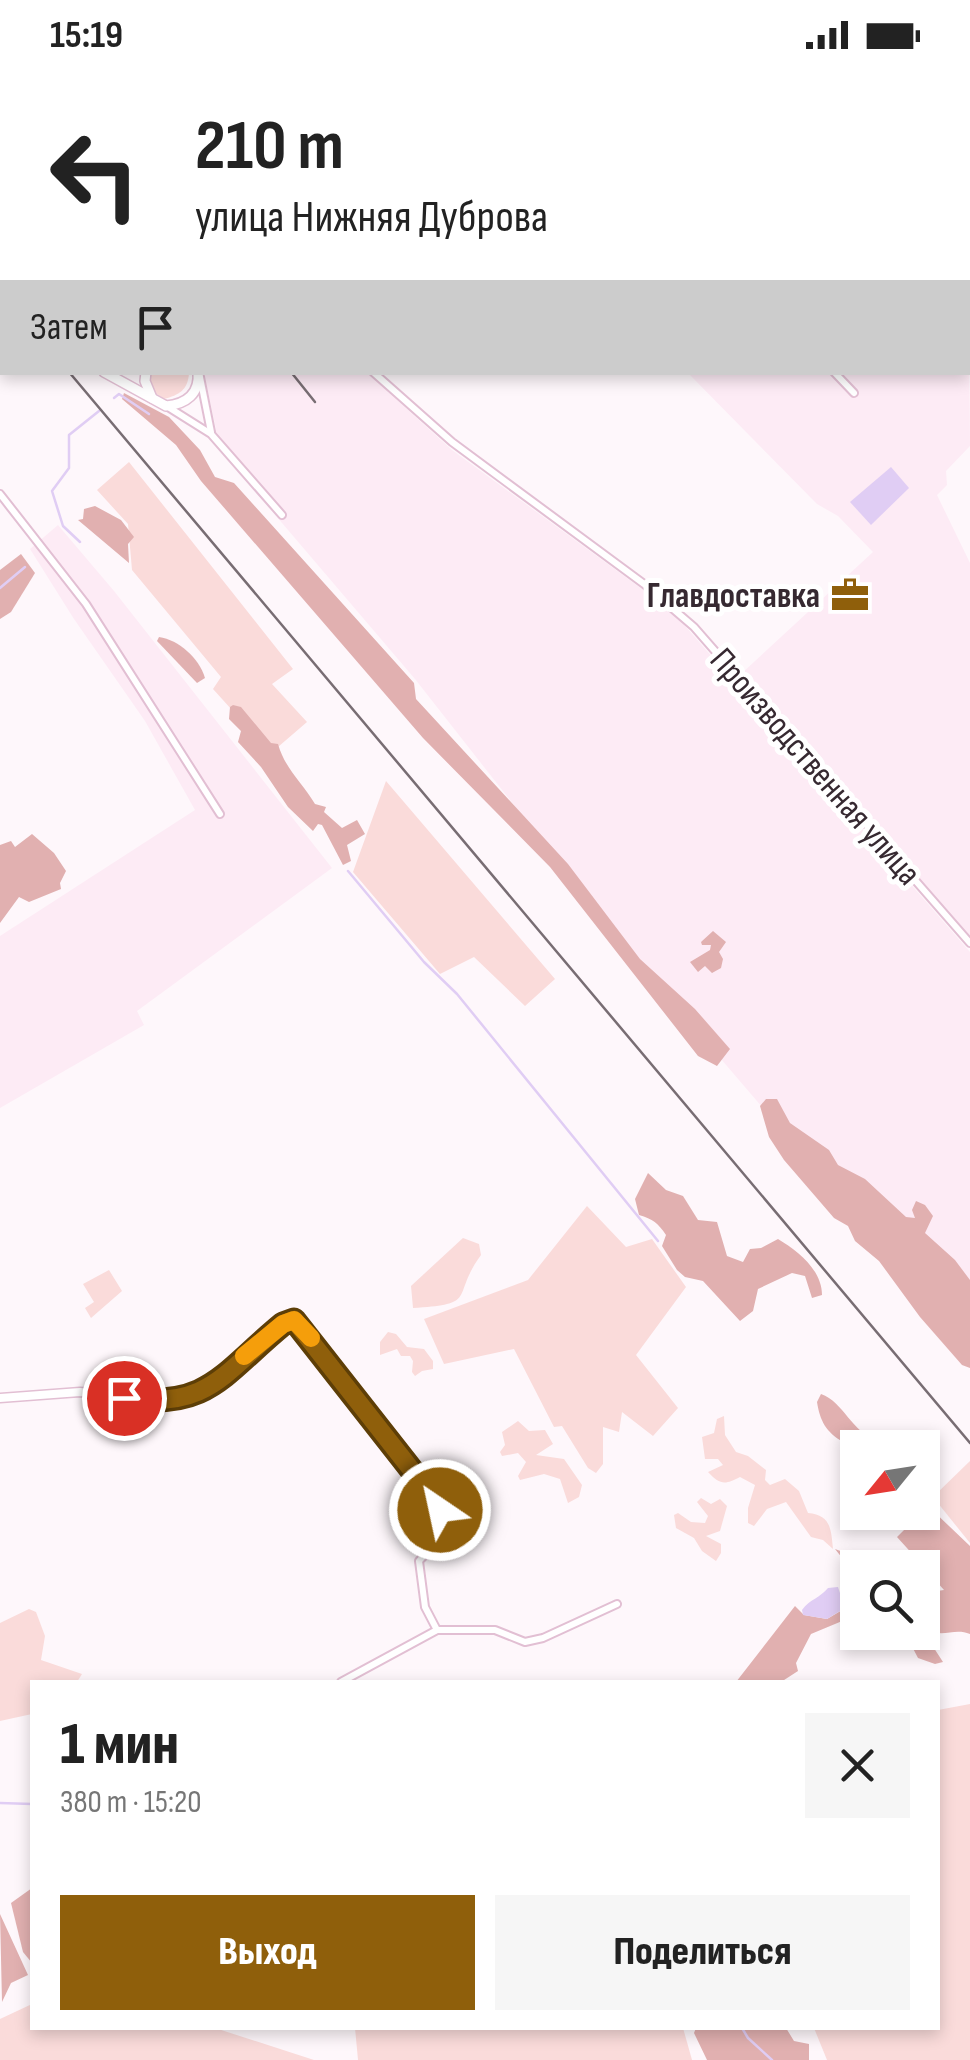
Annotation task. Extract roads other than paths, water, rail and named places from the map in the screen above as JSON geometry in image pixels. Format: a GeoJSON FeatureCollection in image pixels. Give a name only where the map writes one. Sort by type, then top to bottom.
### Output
{"type":"FeatureCollection","features":[{"type":"Feature","properties":{"kind":"main road"},"geometry":{"type":"LineString","coordinates":[[109,375],[166,406],[188,400],[196,391],[199,375]]}},
{"type":"Feature","properties":{"kind":"main road"},"geometry":{"type":"LineString","coordinates":[[146,375],[154,402]]}},
{"type":"Feature","properties":{"kind":"street"},"geometry":{"type":"LineString","coordinates":[[199,375],[211,434]]}},
{"type":"Feature","properties":{"kind":"street","name":"Производственная улица"},"geometry":{"type":"LineString","coordinates":[[376,375],[452,442],[644,584],[694,627],[970,942]]}},
{"type":"Feature","properties":{"kind":"street"},"geometry":{"type":"LineString","coordinates":[[837,375],[854,393]]}},
{"type":"Feature","properties":{"kind":"street"},"geometry":{"type":"LineString","coordinates":[[166,406],[211,434],[282,515]]}},
{"type":"Feature","properties":{"kind":"street"},"geometry":{"type":"LineString","coordinates":[[0,494],[86,604],[220,814]]}},
{"type":"Feature","properties":{"kind":"street"},"geometry":{"type":"LineString","coordinates":[[0,1398],[80,1392],[173,1401],[206,1391],[283,1324],[294,1320],[418,1478],[450,1528],[419,1561],[426,1607],[436,1630]]}},
{"type":"Feature","properties":{"kind":"street"},"geometry":{"type":"LineString","coordinates":[[345,1680],[436,1630],[495,1630],[525,1642],[543,1638],[616,1604]]}},
{"type":"Feature","properties":{"kind":"waterway"},"geometry":{"type":"LineString","coordinates":[[114,398],[119,394],[149,414]]}},
{"type":"Feature","properties":{"kind":"waterway"},"geometry":{"type":"LineString","coordinates":[[80,542],[63,526],[52,491],[69,468],[69,435],[99,411]]}},
{"type":"Feature","properties":{"kind":"waterway"},"geometry":{"type":"LineString","coordinates":[[0,588],[25,567]]}},
{"type":"Feature","properties":{"kind":"waterway"},"geometry":{"type":"LineString","coordinates":[[348,871],[424,962],[457,994],[658,1241]]}},
{"type":"Feature","properties":{"kind":"waterway"},"geometry":{"type":"LineString","coordinates":[[0,1803],[30,1804]]}},
{"type":"Feature","properties":{"kind":"waterway"},"geometry":{"type":"LineString","coordinates":[[743,2030],[772,2060]]}},
{"type":"Feature","properties":{"kind":"railway"},"geometry":{"type":"LineString","coordinates":[[72,375],[970,1443]]}},
{"type":"Feature","properties":{"kind":"railway"},"geometry":{"type":"LineString","coordinates":[[293,375],[315,402]]}},
{"type":"Feature","properties":{"kind":"place","name":"Главдоставка"},"geometry":{"type":"Point","coordinates":[850,595]}}]}
